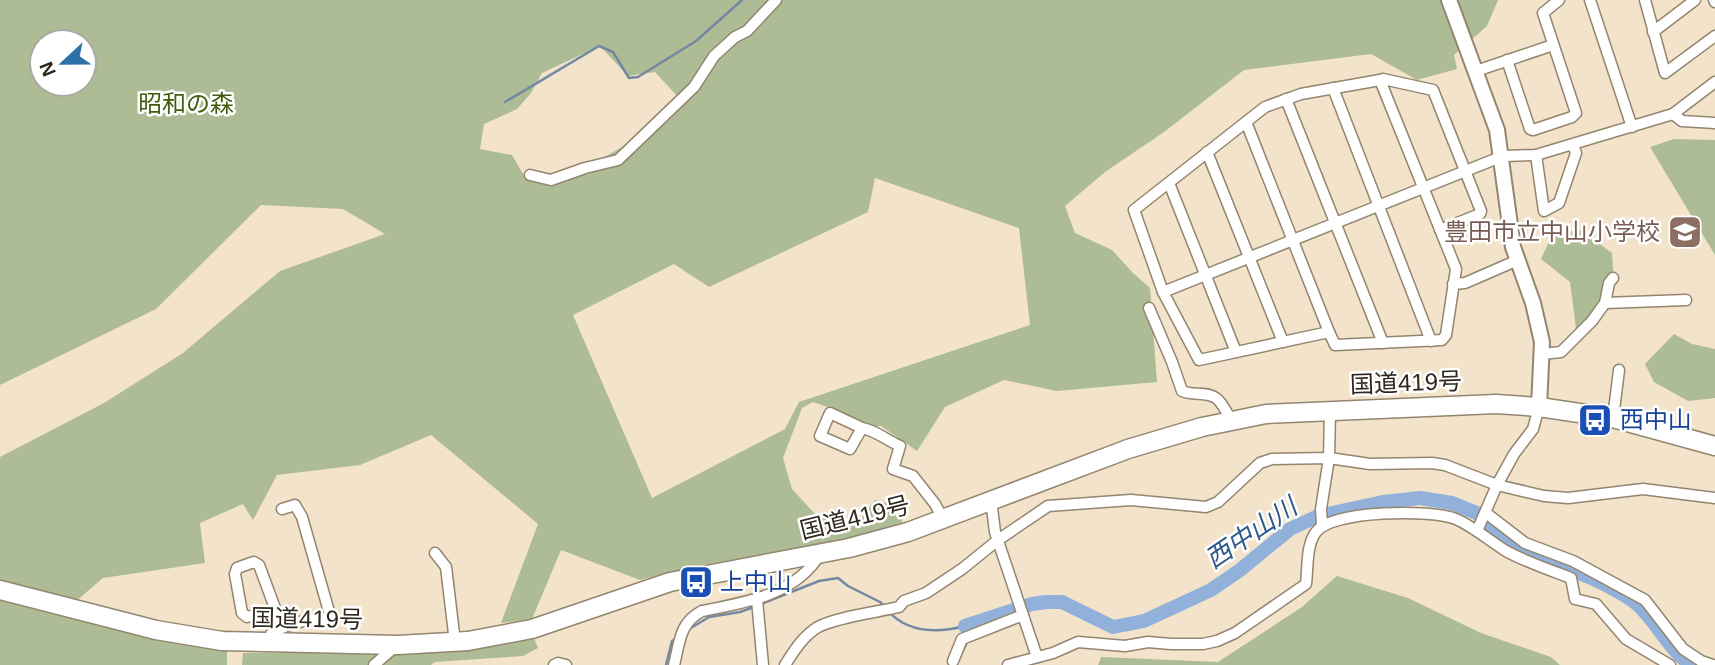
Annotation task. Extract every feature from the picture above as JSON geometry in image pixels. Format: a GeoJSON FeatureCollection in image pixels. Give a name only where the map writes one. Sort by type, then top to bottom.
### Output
{"type":"FeatureCollection","features":[{"type":"Feature","properties":{"kind":"highway","name":"国道419号"},"geometry":{"type":"LineString","coordinates":[[0,590],[156,630],[222,641],[397,645],[455,642],[532,629],[670,582],[820,553],[908,532],[1128,449],[1202,427],[1266,414],[1496,404],[1539,407],[1613,418],[1715,446]]}},
{"type":"Feature","properties":{"kind":"street"},"geometry":{"type":"LineString","coordinates":[[530,175],[551,180],[618,160],[694,87],[714,56],[735,37],[747,31],[776,0]]}},
{"type":"Feature","properties":{"kind":"street"},"geometry":{"type":"LineString","coordinates":[[1449,0],[1497,130],[1503,156],[1513,247],[1533,303],[1542,342],[1539,407],[1533,429],[1514,454],[1477,531]]}},
{"type":"Feature","properties":{"kind":"street"},"geometry":{"type":"LineString","coordinates":[[1507,60],[1530,129],[1572,117],[1576,113],[1543,13],[1559,0]]}},
{"type":"Feature","properties":{"kind":"street"},"geometry":{"type":"LineString","coordinates":[[1590,0],[1632,127]]}},
{"type":"Feature","properties":{"kind":"street"},"geometry":{"type":"LineString","coordinates":[[1645,0],[1665,73],[1715,36]]}},
{"type":"Feature","properties":{"kind":"street"},"geometry":{"type":"LineString","coordinates":[[1653,32],[1695,0]]}},
{"type":"Feature","properties":{"kind":"street"},"geometry":{"type":"LineString","coordinates":[[1476,71],[1553,45]]}},
{"type":"Feature","properties":{"kind":"street"},"geometry":{"type":"LineString","coordinates":[[1246,122],[1335,345],[1442,340],[1446,335],[1456,269],[1380,80]]}},
{"type":"Feature","properties":{"kind":"street"},"geometry":{"type":"LineString","coordinates":[[1329,332],[1199,360],[1163,292],[1134,210],[1265,107],[1301,94],[1380,80],[1433,90],[1466,170],[1480,214],[1440,230]]}},
{"type":"Feature","properties":{"kind":"street"},"geometry":{"type":"LineString","coordinates":[[1163,292],[1503,156],[1536,155],[1673,114],[1715,82]]}},
{"type":"Feature","properties":{"kind":"street"},"geometry":{"type":"LineString","coordinates":[[1333,88],[1431,341]]}},
{"type":"Feature","properties":{"kind":"street"},"geometry":{"type":"LineString","coordinates":[[1286,99],[1382,343]]}},
{"type":"Feature","properties":{"kind":"street"},"geometry":{"type":"LineString","coordinates":[[1673,114],[1682,121],[1715,123]]}},
{"type":"Feature","properties":{"kind":"street"},"geometry":{"type":"LineString","coordinates":[[1536,155],[1544,211],[1559,203],[1576,153],[1573,145]]}},
{"type":"Feature","properties":{"kind":"street"},"geometry":{"type":"LineString","coordinates":[[1207,152],[1283,342]]}},
{"type":"Feature","properties":{"kind":"street"},"geometry":{"type":"LineString","coordinates":[[1169,183],[1236,352]]}},
{"type":"Feature","properties":{"kind":"street"},"geometry":{"type":"LineString","coordinates":[[1453,284],[1465,283],[1518,260]]}},
{"type":"Feature","properties":{"kind":"street"},"geometry":{"type":"LineString","coordinates":[[1542,354],[1561,352],[1592,321],[1605,303],[1609,283],[1613,278]]}},
{"type":"Feature","properties":{"kind":"street"},"geometry":{"type":"LineString","coordinates":[[1605,303],[1686,300]]}},
{"type":"Feature","properties":{"kind":"street"},"geometry":{"type":"LineString","coordinates":[[1149,307],[1182,391],[1189,395],[1212,396],[1217,399],[1232,422]]}},
{"type":"Feature","properties":{"kind":"street"},"geometry":{"type":"LineString","coordinates":[[1613,418],[1619,370]]}},
{"type":"Feature","properties":{"kind":"street"},"geometry":{"type":"LineString","coordinates":[[1322,523],[1321,509],[1329,458],[1330,411]]}},
{"type":"Feature","properties":{"kind":"street"},"geometry":{"type":"LineString","coordinates":[[862,428],[876,431],[900,446],[893,469],[913,476],[943,519]]}},
{"type":"Feature","properties":{"kind":"street"},"geometry":{"type":"LineString","coordinates":[[785,665],[796,647],[816,629],[830,623],[900,607],[904,601],[926,593],[962,569],[998,540],[1048,506],[1131,500],[1206,508],[1218,502],[1260,463],[1272,459],[1329,458],[1370,464],[1445,464],[1530,495],[1588,496],[1643,489],[1715,501]]}},
{"type":"Feature","properties":{"kind":"street"},"geometry":{"type":"LineString","coordinates":[[991,500],[995,532],[1037,657]]}},
{"type":"Feature","properties":{"kind":"street"},"geometry":{"type":"LineString","coordinates":[[272,644],[271,634],[282,626],[294,621],[328,618],[330,615],[302,517],[295,505],[282,509]]}},
{"type":"Feature","properties":{"kind":"street"},"geometry":{"type":"LineString","coordinates":[[1008,665],[1078,642],[1125,646],[1148,642],[1203,643],[1235,633],[1306,584],[1314,533],[1322,523],[1351,515],[1420,514],[1454,518],[1508,552],[1571,579],[1574,599],[1596,604],[1626,639],[1671,664],[1682,650]]}},
{"type":"Feature","properties":{"kind":"street"},"geometry":{"type":"LineString","coordinates":[[1485,514],[1525,543],[1573,561],[1645,600],[1682,650],[1713,665]]}},
{"type":"Feature","properties":{"kind":"street"},"geometry":{"type":"LineString","coordinates":[[435,553],[446,567],[455,642]]}},
{"type":"Feature","properties":{"kind":"street"},"geometry":{"type":"LineString","coordinates":[[674,665],[684,624],[695,614],[757,600],[793,581],[815,562],[820,553]]}},
{"type":"Feature","properties":{"kind":"street"},"geometry":{"type":"LineString","coordinates":[[274,610],[247,617],[242,613],[235,573],[237,568],[254,562],[259,565],[282,626]]}},
{"type":"Feature","properties":{"kind":"street"},"geometry":{"type":"LineString","coordinates":[[757,600],[763,665]]}},
{"type":"Feature","properties":{"kind":"street"},"geometry":{"type":"LineString","coordinates":[[952,664],[962,639],[1021,610]]}},
{"type":"Feature","properties":{"kind":"street"},"geometry":{"type":"LineString","coordinates":[[374,665],[397,645]]}},
{"type":"Feature","properties":{"kind":"street"},"geometry":{"type":"LineString","coordinates":[[554,665],[566,665]]}},
{"type":"Feature","properties":{"kind":"green space","name":"昭和の森"},"geometry":{"type":"Polygon","coordinates":[[[0,0],[1498,0],[1487,26],[1454,55],[1457,69],[1417,80],[1371,54],[1244,70],[1164,132],[1105,172],[1065,206],[1075,233],[1112,250],[1150,288],[1157,382],[1057,391],[1004,380],[945,407],[917,451],[881,426],[868,427],[839,411],[813,402],[802,408],[783,458],[792,489],[816,515],[856,525],[875,500],[903,507],[901,530],[692,567],[640,580],[561,550],[532,619],[501,623],[538,524],[431,435],[360,465],[277,475],[253,520],[243,504],[200,523],[205,563],[103,578],[68,608],[0,581],[0,457],[104,403],[183,353],[280,271],[385,234],[343,209],[261,205],[156,309],[0,385],[0,0]],[[600,46],[542,73],[531,93],[517,109],[484,124],[480,149],[512,155],[527,181],[601,159],[643,135],[678,97],[655,72],[628,76],[600,46]],[[875,178],[868,212],[709,287],[674,264],[573,315],[652,498],[785,429],[799,402],[1030,325],[1019,228],[875,178]]]}},
{"type":"Feature","properties":{"kind":"green space"},"geometry":{"type":"Polygon","coordinates":[[[1674,139],[1715,140],[1715,255],[1650,147],[1674,139]]]}},
{"type":"Feature","properties":{"kind":"green space"},"geometry":{"type":"Polygon","coordinates":[[[1581,230],[1612,253],[1614,283],[1597,307],[1583,338],[1577,336],[1570,282],[1541,259],[1553,233],[1581,230]]]}},
{"type":"Feature","properties":{"kind":"green space"},"geometry":{"type":"Polygon","coordinates":[[[1674,334],[1692,344],[1715,349],[1715,398],[1688,401],[1654,382],[1645,364],[1674,334]]]}},
{"type":"Feature","properties":{"kind":"green space"},"geometry":{"type":"Polygon","coordinates":[[[1337,576],[1408,598],[1481,633],[1551,657],[1560,665],[1098,665],[1101,657],[1218,662],[1302,607],[1337,576]]]}},
{"type":"Feature","properties":{"kind":"green space"},"geometry":{"type":"Polygon","coordinates":[[[0,600],[227,649],[227,665],[0,665],[0,600]]]}},
{"type":"Feature","properties":{"kind":"green space"},"geometry":{"type":"Polygon","coordinates":[[[534,638],[538,648],[523,656],[435,662],[431,665],[242,665],[243,653],[428,653],[534,638]]]}},
{"type":"Feature","properties":{"kind":"waterway"},"geometry":{"type":"LineString","coordinates":[[505,102],[599,46],[613,52],[629,78],[638,77],[696,41],[742,0]]}},
{"type":"Feature","properties":{"kind":"waterway","name":"西中山川"},"geometry":{"type":"LineString","coordinates":[[965,626],[1046,602],[1062,602],[1113,627],[1144,621],[1211,590],[1290,529],[1318,516],[1383,502],[1420,498],[1452,503],[1479,514],[1487,526],[1516,546],[1624,595],[1644,611],[1676,651],[1691,665]]}},
{"type":"Feature","properties":{"kind":"waterway"},"geometry":{"type":"LineString","coordinates":[[761,604],[819,581],[838,578],[884,606]]}},
{"type":"Feature","properties":{"kind":"waterway"},"geometry":{"type":"LineString","coordinates":[[686,631],[709,617],[754,607]]}},
{"type":"Feature","properties":{"kind":"waterway"},"geometry":{"type":"LineString","coordinates":[[888,611],[905,624],[914,627],[944,630],[965,626],[967,634]]}},
{"type":"Feature","properties":{"kind":"waterway"},"geometry":{"type":"LineString","coordinates":[[666,665],[672,641],[678,637]]}},
{"type":"Feature","properties":{"kind":"waterway"},"geometry":{"type":"LineString","coordinates":[[959,659],[968,640]]}},
{"type":"Feature","properties":{"kind":"place","name":"豊田市立中山小学校"},"geometry":{"type":"Point","coordinates":[1685,232]}},
{"type":"Feature","properties":{"kind":"place","name":"西中山"},"geometry":{"type":"Point","coordinates":[1595,420]}},
{"type":"Feature","properties":{"kind":"place","name":"上中山"},"geometry":{"type":"Point","coordinates":[696,582]}}]}
